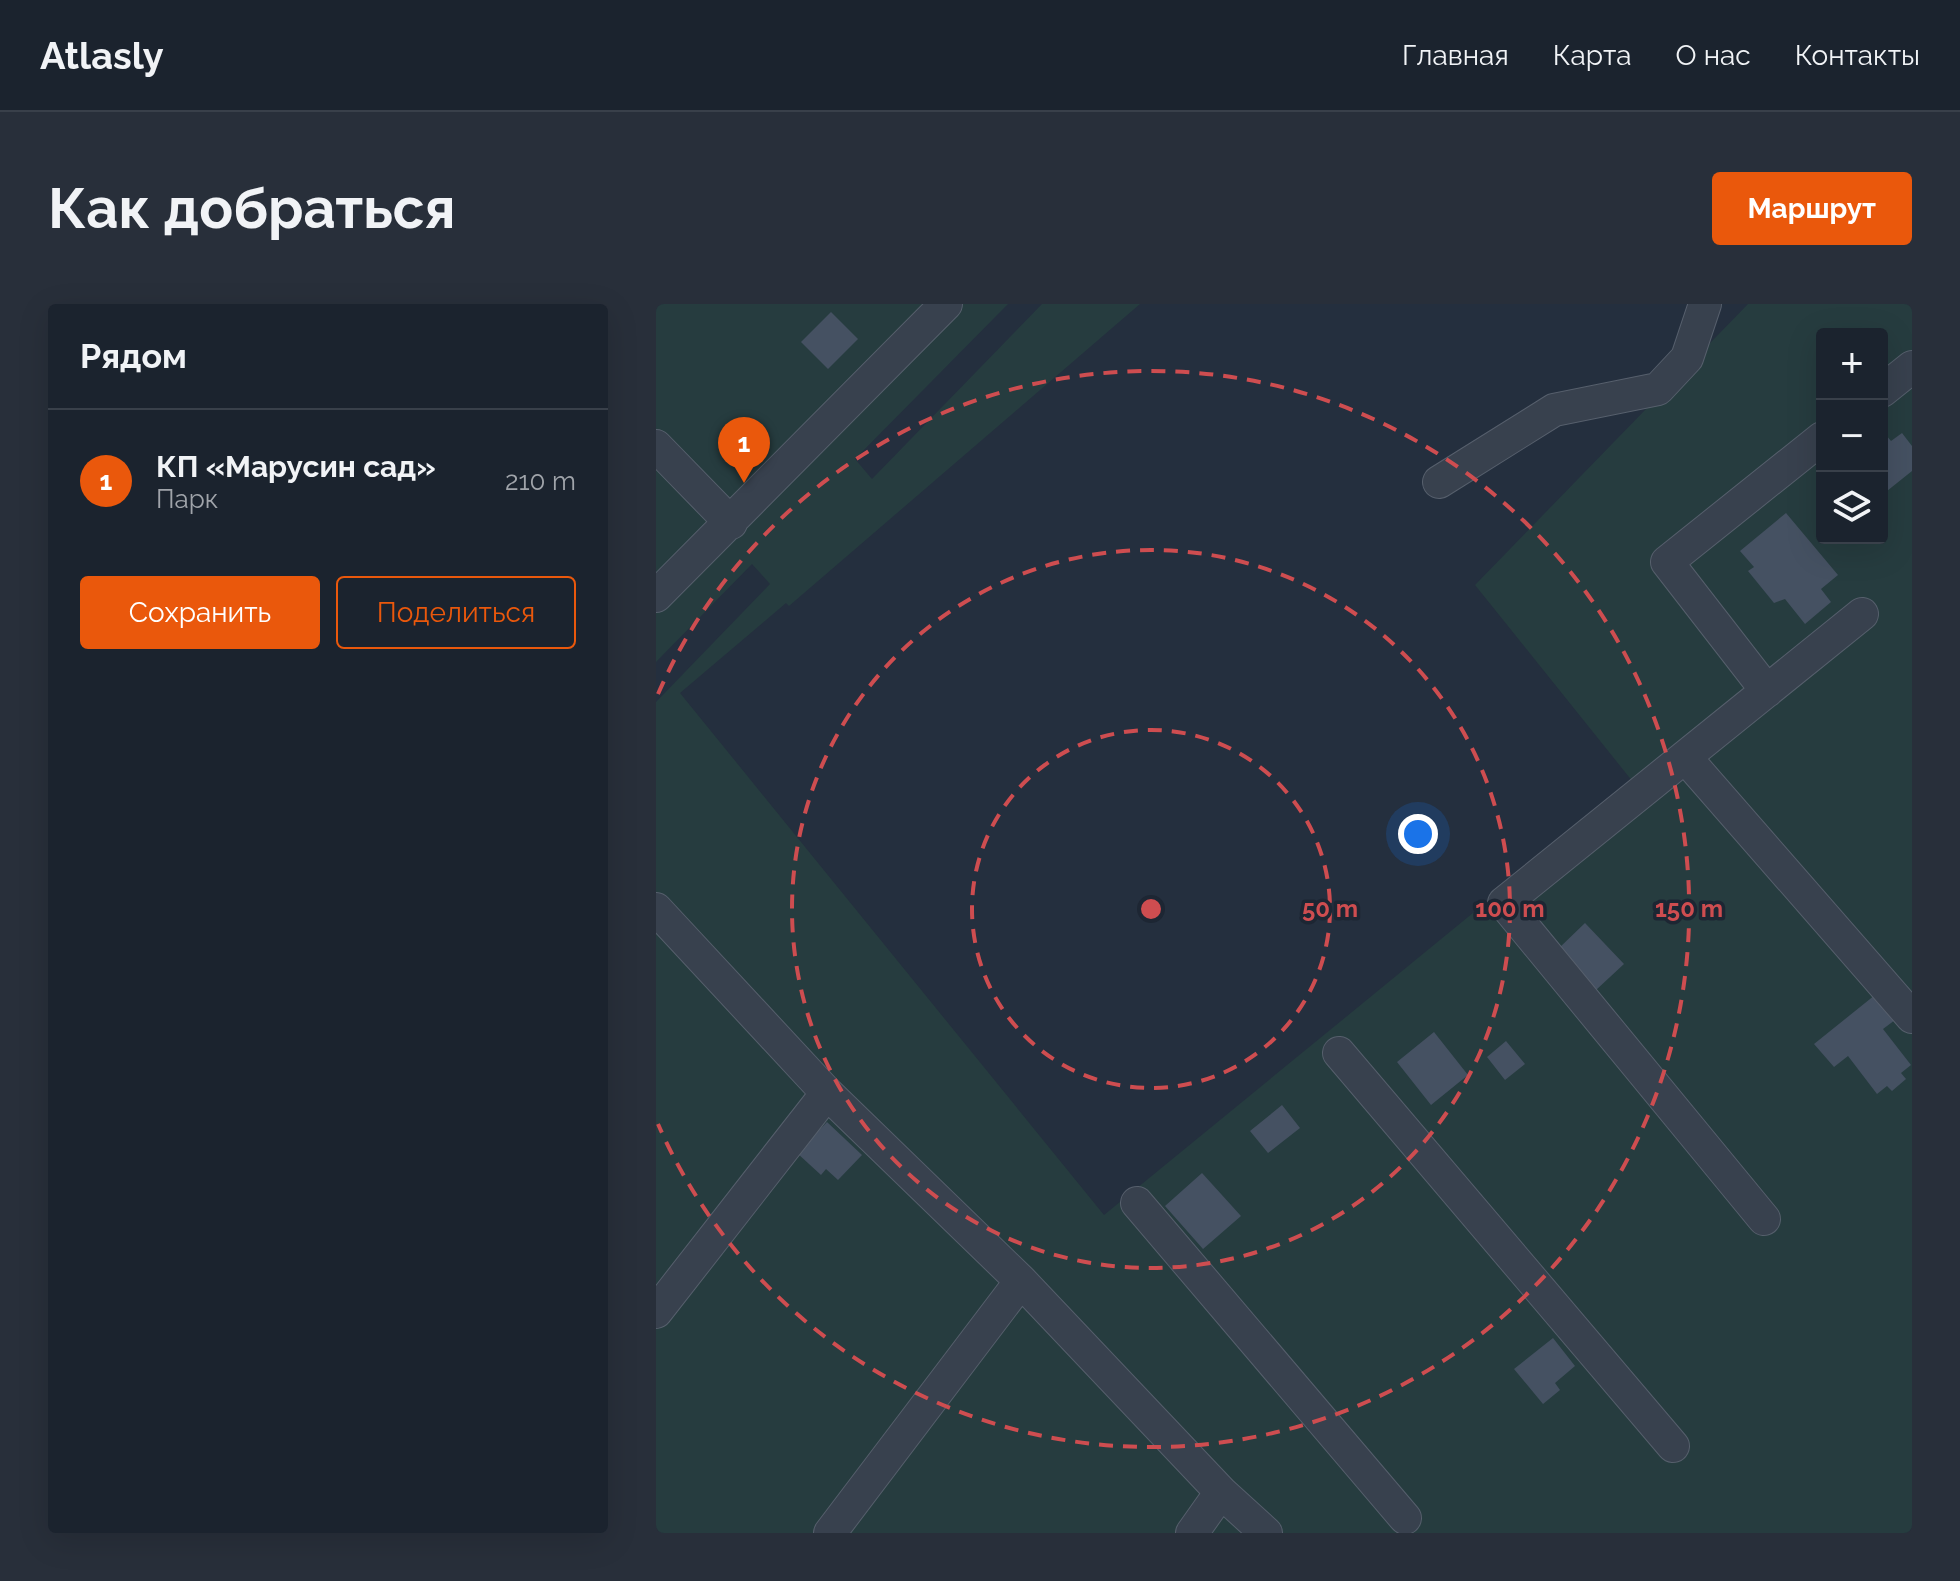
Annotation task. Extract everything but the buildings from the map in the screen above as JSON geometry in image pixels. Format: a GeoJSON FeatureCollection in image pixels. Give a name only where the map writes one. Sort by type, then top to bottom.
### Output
{"type":"FeatureCollection","features":[{"type":"Feature","properties":{"kind":"lane"},"geometry":{"type":"LineString","coordinates":[[656,596],[946,304]]}},
{"type":"Feature","properties":{"kind":"lane"},"geometry":{"type":"LineString","coordinates":[[1439,482],[1554,410],[1658,389],[1687,358],[1705,304]]}},
{"type":"Feature","properties":{"kind":"lane"},"geometry":{"type":"LineString","coordinates":[[1888,386],[1912,367]]}},
{"type":"Feature","properties":{"kind":"lane"},"geometry":{"type":"LineString","coordinates":[[1767,691],[1667,562],[1816,443]]}},
{"type":"Feature","properties":{"kind":"lane"},"geometry":{"type":"LineString","coordinates":[[656,446],[731,523]]}},
{"type":"Feature","properties":{"kind":"lane"},"geometry":{"type":"LineString","coordinates":[[1764,1219],[1504,903],[1862,614]]}},
{"type":"Feature","properties":{"kind":"lane"},"geometry":{"type":"LineString","coordinates":[[1685,757],[1912,1017]]}},
{"type":"Feature","properties":{"kind":"lane"},"geometry":{"type":"LineString","coordinates":[[656,909],[827,1093],[1021,1281],[1221,1492],[1266,1533]]}},
{"type":"Feature","properties":{"kind":"lane"},"geometry":{"type":"LineString","coordinates":[[1339,1053],[1673,1446]]}},
{"type":"Feature","properties":{"kind":"lane"},"geometry":{"type":"LineString","coordinates":[[656,1312],[827,1093]]}},
{"type":"Feature","properties":{"kind":"lane"},"geometry":{"type":"LineString","coordinates":[[1137,1203],[1405,1518]]}},
{"type":"Feature","properties":{"kind":"lane"},"geometry":{"type":"LineString","coordinates":[[830,1533],[1021,1281]]}},
{"type":"Feature","properties":{"kind":"lane"},"geometry":{"type":"LineString","coordinates":[[1192,1533],[1221,1492]]}},
{"type":"Feature","properties":{"kind":"green space"},"geometry":{"type":"Polygon","coordinates":[[[656,304],[1008,304],[855,459],[872,479],[1042,304],[1140,304],[789,606],[786,603],[680,693],[1104,1215],[1633,782],[1475,585],[1748,304],[1912,304],[1912,1533],[656,1533],[656,702],[770,584],[752,564],[656,662],[656,304]]]}},
{"type":"Feature","properties":{"kind":"place","name":"КП «Марусин сад»"},"geometry":{"type":"Point","coordinates":[744,483]}}]}
